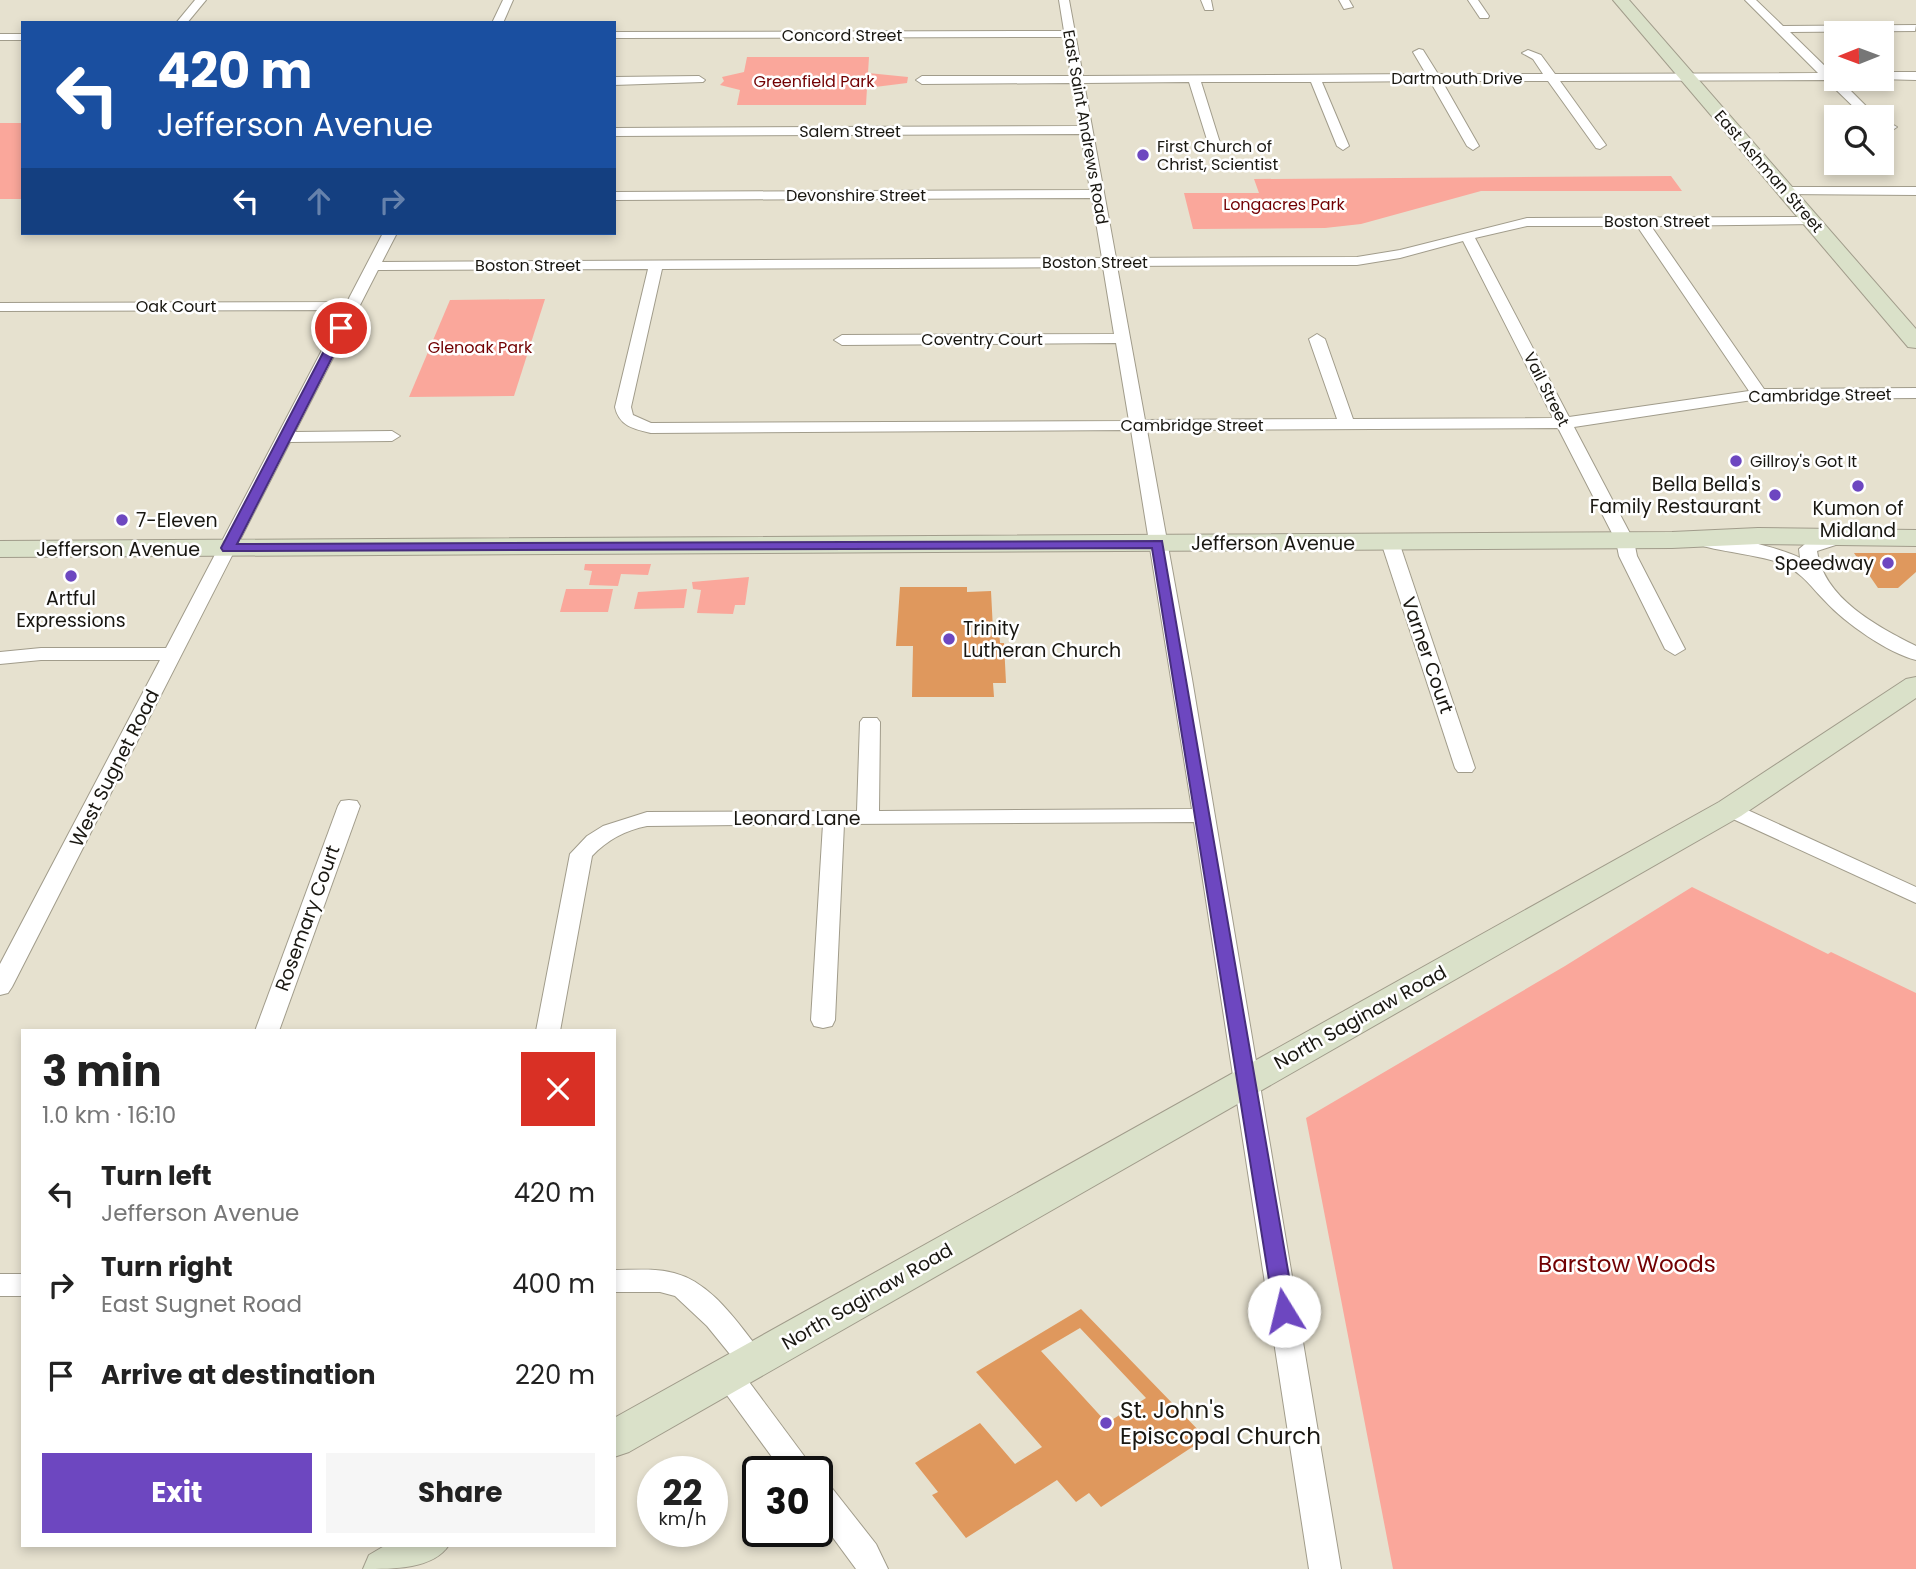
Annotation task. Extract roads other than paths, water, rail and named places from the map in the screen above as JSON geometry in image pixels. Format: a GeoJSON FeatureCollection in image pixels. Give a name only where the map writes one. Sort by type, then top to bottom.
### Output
{"type":"FeatureCollection","features":[{"type":"Feature","properties":{"kind":"street"},"geometry":{"type":"LineString","coordinates":[[183,21],[201,0]]}},
{"type":"Feature","properties":{"kind":"street"},"geometry":{"type":"LineString","coordinates":[[498,21],[508,0]]}},
{"type":"Feature","properties":{"kind":"street","name":"East Saint Andrews Road"},"geometry":{"type":"LineString","coordinates":[[1064,0],[1204,815],[1325,1569]]}},
{"type":"Feature","properties":{"kind":"street"},"geometry":{"type":"LineString","coordinates":[[1473,0],[1485,16]]}},
{"type":"Feature","properties":{"kind":"street","name":"East Ashman Street"},"geometry":{"type":"LineString","coordinates":[[1621,0],[1916,342]]}},
{"type":"Feature","properties":{"kind":"street"},"geometry":{"type":"LineString","coordinates":[[1750,0],[1824,69]]}},
{"type":"Feature","properties":{"kind":"street"},"geometry":{"type":"LineString","coordinates":[[1780,29],[1915,28]]}},
{"type":"Feature","properties":{"kind":"street","name":"Concord Street"},"geometry":{"type":"LineString","coordinates":[[616,35],[1070,34]]}},
{"type":"Feature","properties":{"kind":"street"},"geometry":{"type":"LineString","coordinates":[[0,37],[21,37]]}},
{"type":"Feature","properties":{"kind":"street"},"geometry":{"type":"LineString","coordinates":[[1419,52],[1473,146]]}},
{"type":"Feature","properties":{"kind":"street"},"geometry":{"type":"LineString","coordinates":[[1528,53],[1537,57],[1600,145]]}},
{"type":"Feature","properties":{"kind":"street","name":"Dartmouth Drive"},"geometry":{"type":"LineString","coordinates":[[922,80],[1824,76]]}},
{"type":"Feature","properties":{"kind":"street"},"geometry":{"type":"LineString","coordinates":[[1894,76],[1916,76]]}},
{"type":"Feature","properties":{"kind":"street"},"geometry":{"type":"LineString","coordinates":[[1315,78],[1343,146]]}},
{"type":"Feature","properties":{"kind":"street"},"geometry":{"type":"LineString","coordinates":[[1194,79],[1215,146]]}},
{"type":"Feature","properties":{"kind":"street"},"geometry":{"type":"LineString","coordinates":[[616,81],[699,80]]}},
{"type":"Feature","properties":{"kind":"street"},"geometry":{"type":"LineString","coordinates":[[1846,91],[1860,105]]}},
{"type":"Feature","properties":{"kind":"street","name":"Salem Street"},"geometry":{"type":"LineString","coordinates":[[616,132],[1087,130]]}},
{"type":"Feature","properties":{"kind":"street"},"geometry":{"type":"LineString","coordinates":[[1786,191],[1916,191]]}},
{"type":"Feature","properties":{"kind":"street","name":"Devonshire Street"},"geometry":{"type":"LineString","coordinates":[[616,196],[1097,194]]}},
{"type":"Feature","properties":{"kind":"street"},"geometry":{"type":"LineString","coordinates":[[1641,221],[1759,394]]}},
{"type":"Feature","properties":{"kind":"street","name":"Boston Street"},"geometry":{"type":"LineString","coordinates":[[373,265],[1365,261],[1398,256],[1527,222],[1811,221]]}},
{"type":"Feature","properties":{"kind":"street","name":"West Sugnet Road"},"geometry":{"type":"LineString","coordinates":[[0,987],[389,235]]}},
{"type":"Feature","properties":{"kind":"street","name":"Vail Street"},"geometry":{"type":"LineString","coordinates":[[1468,237],[1625,541],[1629,556],[1675,649]]}},
{"type":"Feature","properties":{"kind":"street","name":"Cambridge Street"},"geometry":{"type":"LineString","coordinates":[[656,265],[623,407],[625,417],[636,424],[652,428],[1565,424],[1759,394],[1916,393]]}},
{"type":"Feature","properties":{"kind":"street","name":"Oak Court"},"geometry":{"type":"LineString","coordinates":[[0,307],[352,306]]}},
{"type":"Feature","properties":{"kind":"street","name":"Coventry Court"},"geometry":{"type":"LineString","coordinates":[[842,340],[1121,338]]}},
{"type":"Feature","properties":{"kind":"street"},"geometry":{"type":"LineString","coordinates":[[1317,339],[1347,424]]}},
{"type":"Feature","properties":{"kind":"street"},"geometry":{"type":"LineString","coordinates":[[285,436],[392,436]]}},
{"type":"Feature","properties":{"kind":"street","name":"Jefferson Avenue"},"geometry":{"type":"LineString","coordinates":[[0,550],[1625,541],[1822,535],[1843,538],[1916,538]]}},
{"type":"Feature","properties":{"kind":"street"},"geometry":{"type":"LineString","coordinates":[[1820,582],[1809,562],[1808,549],[1816,543],[1843,538]]}},
{"type":"Feature","properties":{"kind":"street"},"geometry":{"type":"LineString","coordinates":[[1672,540],[1734,545],[1774,553],[1798,563],[1820,582],[1842,608],[1862,624],[1916,654]]}},
{"type":"Feature","properties":{"kind":"street","name":"Varner Court"},"geometry":{"type":"LineString","coordinates":[[1390,542],[1465,768]]}},
{"type":"Feature","properties":{"kind":"street"},"geometry":{"type":"LineString","coordinates":[[0,658],[41,654],[173,654]]}},
{"type":"Feature","properties":{"kind":"street","name":"North Saginaw Road"},"geometry":{"type":"LineString","coordinates":[[616,1438],[1730,809],[1916,685]]}},
{"type":"Feature","properties":{"kind":"street"},"geometry":{"type":"LineString","coordinates":[[868,818],[870,722]]}},
{"type":"Feature","properties":{"kind":"street","name":"Rosemary Court"},"geometry":{"type":"LineString","coordinates":[[268,1029],[332,845],[349,806]]}},
{"type":"Feature","properties":{"kind":"street"},"geometry":{"type":"LineString","coordinates":[[1730,809],[1916,896]]}},
{"type":"Feature","properties":{"kind":"street","name":"Leonard Lane"},"geometry":{"type":"LineString","coordinates":[[548,1029],[581,854],[593,840],[621,825],[647,819],[1204,815]]}},
{"type":"Feature","properties":{"kind":"street"},"geometry":{"type":"LineString","coordinates":[[823,1020],[834,818]]}},
{"type":"Feature","properties":{"kind":"street"},"geometry":{"type":"LineString","coordinates":[[616,1281],[662,1281],[678,1285],[702,1305],[792,1456]]}},
{"type":"Feature","properties":{"kind":"street"},"geometry":{"type":"LineString","coordinates":[[0,1285],[21,1285]]}},
{"type":"Feature","properties":{"kind":"street"},"geometry":{"type":"LineString","coordinates":[[833,1512],[865,1553],[872,1569]]}},
{"type":"Feature","properties":{"kind":"street"},"geometry":{"type":"LineString","coordinates":[[385,1569],[424,1547]]}},
{"type":"Feature","properties":{"kind":"place","name":"First Church of Christ, Scientist"},"geometry":{"type":"Point","coordinates":[1143,155]}},
{"type":"Feature","properties":{"kind":"place","name":"Gillroy's Got It"},"geometry":{"type":"Point","coordinates":[1736,461]}},
{"type":"Feature","properties":{"kind":"place","name":"Kumon of Midland"},"geometry":{"type":"Point","coordinates":[1858,486]}},
{"type":"Feature","properties":{"kind":"place","name":"Bella Bella's Family Restaurant"},"geometry":{"type":"Point","coordinates":[1775,495]}},
{"type":"Feature","properties":{"kind":"place","name":"7-Eleven"},"geometry":{"type":"Point","coordinates":[122,520]}},
{"type":"Feature","properties":{"kind":"place","name":"Speedway"},"geometry":{"type":"Point","coordinates":[1888,563]}},
{"type":"Feature","properties":{"kind":"place","name":"Artful Expressions"},"geometry":{"type":"Point","coordinates":[71,576]}},
{"type":"Feature","properties":{"kind":"place","name":"Trinity Lutheran Church"},"geometry":{"type":"Point","coordinates":[949,639]}},
{"type":"Feature","properties":{"kind":"place","name":"St. John's Episcopal Church"},"geometry":{"type":"Point","coordinates":[1106,1423]}},
{"type":"Feature","properties":{"kind":"park label","name":"Greenfield Park"},"geometry":{"type":"Point","coordinates":[814,81]}},
{"type":"Feature","properties":{"kind":"park label","name":"Longacres Park"},"geometry":{"type":"Point","coordinates":[1284,204]}},
{"type":"Feature","properties":{"kind":"park label","name":"Glenoak Park"},"geometry":{"type":"Point","coordinates":[480,347]}},
{"type":"Feature","properties":{"kind":"park label","name":"Barstow Woods"},"geometry":{"type":"Point","coordinates":[1627,1264]}}]}
